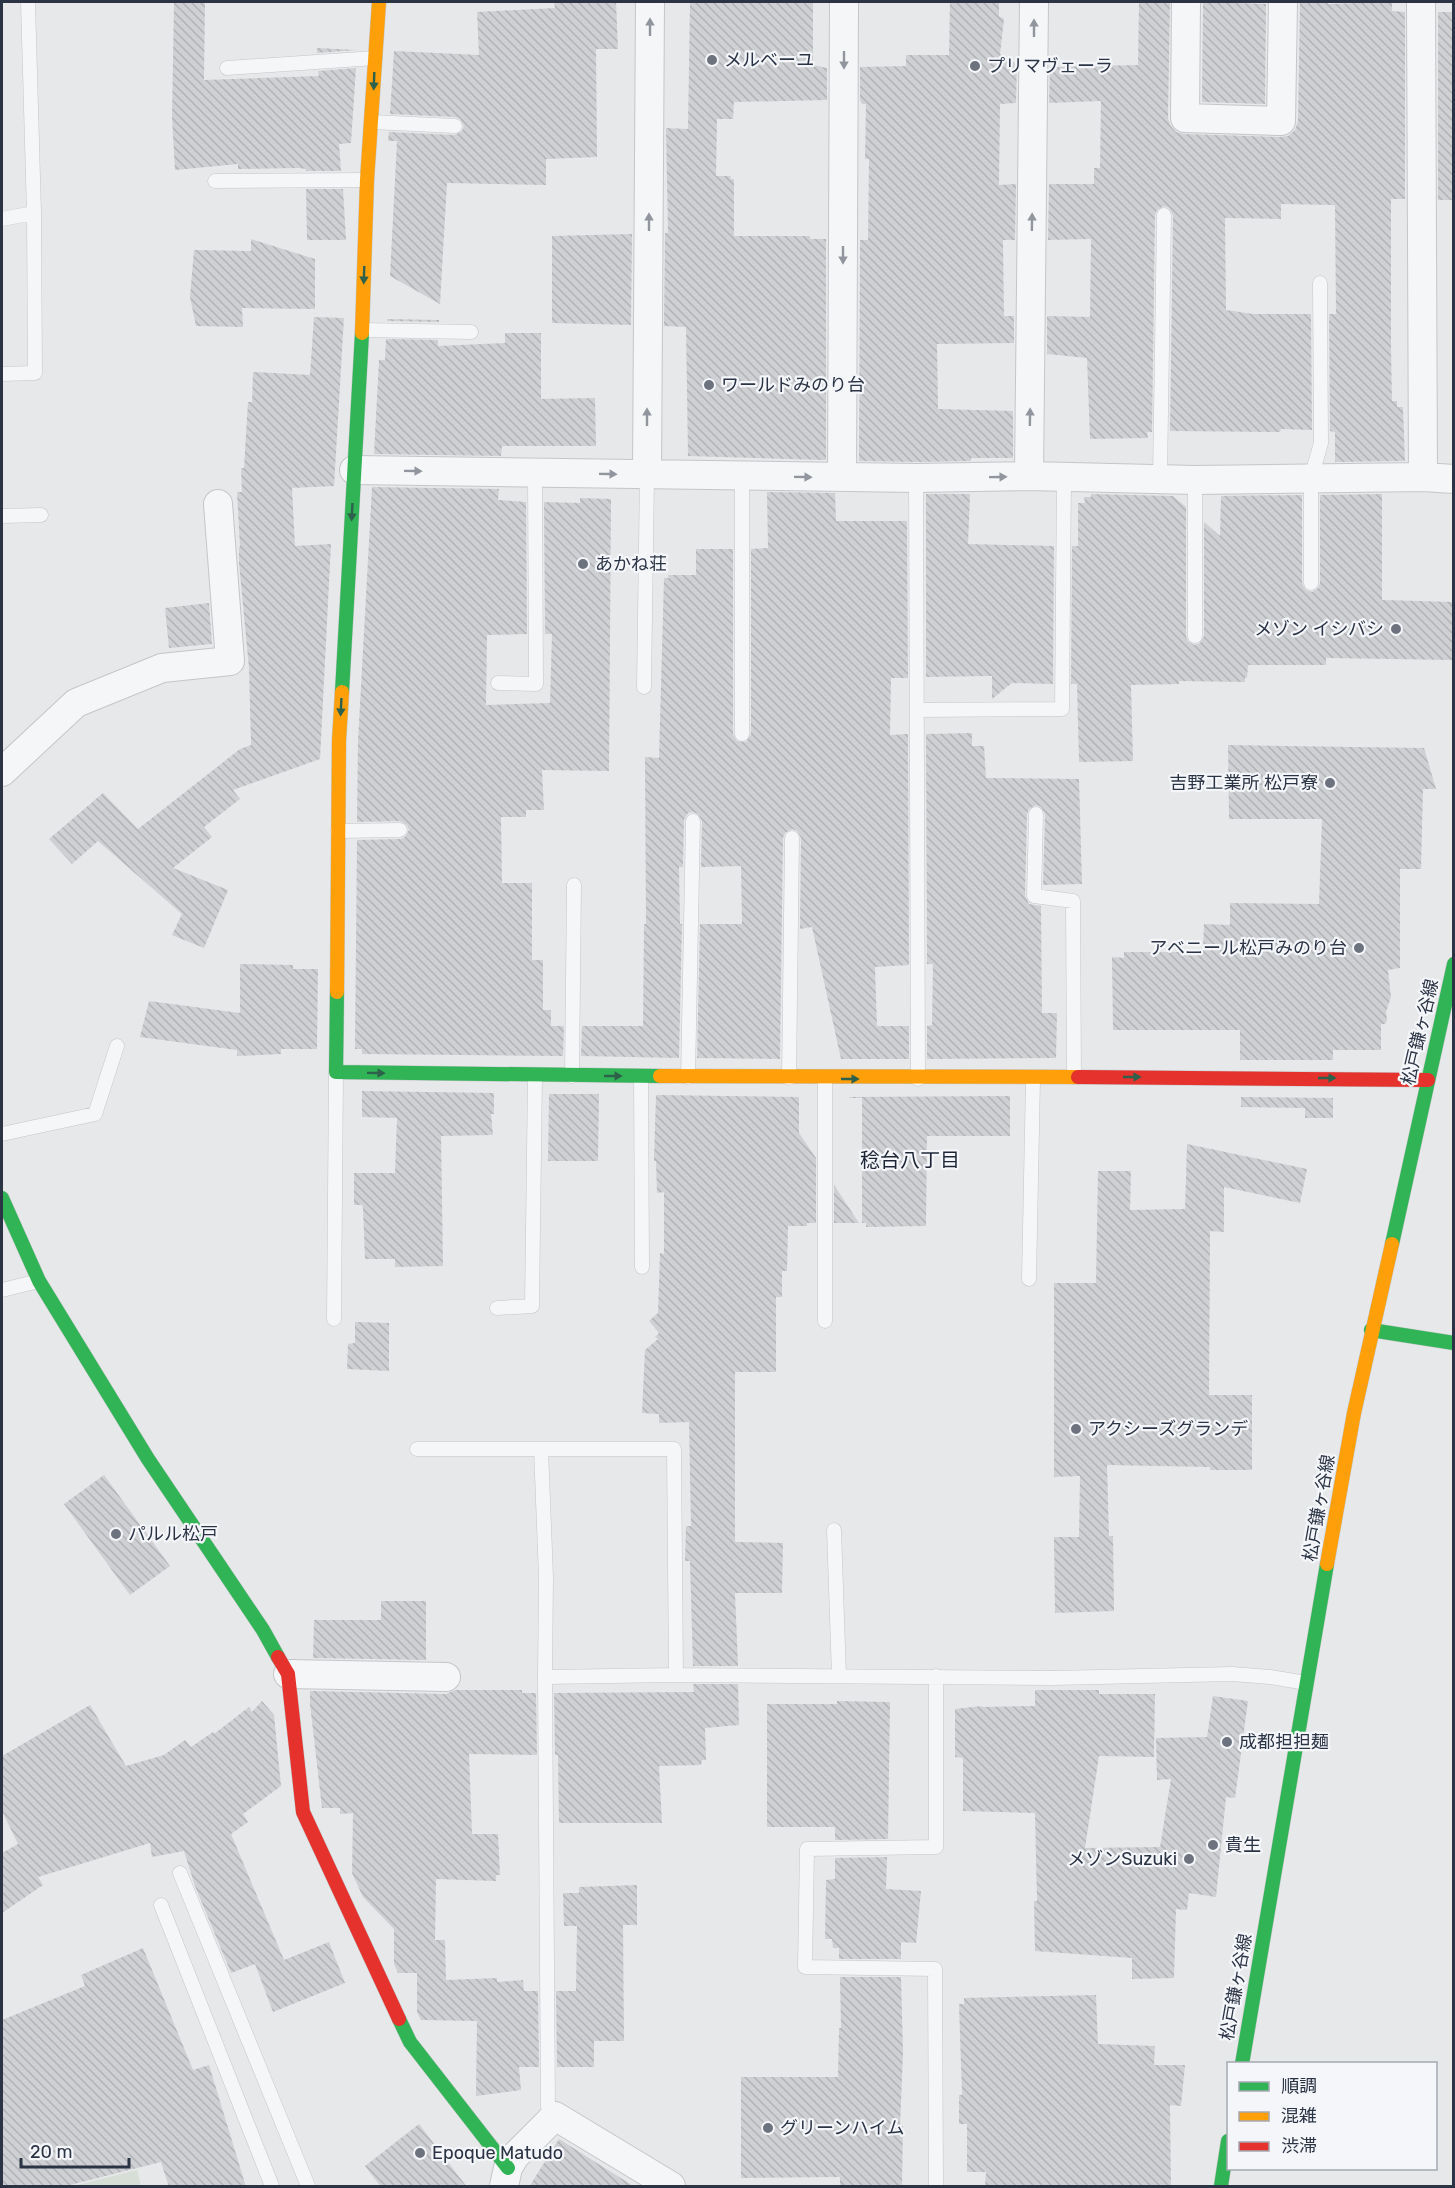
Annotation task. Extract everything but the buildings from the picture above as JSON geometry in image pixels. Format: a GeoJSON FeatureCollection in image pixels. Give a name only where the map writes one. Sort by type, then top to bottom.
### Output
{"type":"FeatureCollection","features":[{"type":"Feature","properties":{"kind":"street"},"geometry":{"type":"LineString","coordinates":[[379,2],[367,180],[362,330],[339,740],[336,1072],[918,1079],[1074,1077],[1428,1080]]}},
{"type":"Feature","properties":{"kind":"street"},"geometry":{"type":"LineString","coordinates":[[647,475],[650,2]]}},
{"type":"Feature","properties":{"kind":"street"},"geometry":{"type":"LineString","coordinates":[[842,477],[844,2]]}},
{"type":"Feature","properties":{"kind":"street"},"geometry":{"type":"LineString","coordinates":[[1029,476],[1035,2]]}},
{"type":"Feature","properties":{"kind":"street"},"geometry":{"type":"LineString","coordinates":[[1186,2],[1185,118],[1281,121],[1282,2]]}},
{"type":"Feature","properties":{"kind":"street"},"geometry":{"type":"LineString","coordinates":[[1421,2],[1423,477]]}},
{"type":"Feature","properties":{"kind":"street"},"geometry":{"type":"LineString","coordinates":[[354,470],[916,478],[1029,476],[1195,480],[1423,477],[1454,479]]}},
{"type":"Feature","properties":{"kind":"street"},"geometry":{"type":"LineString","coordinates":[[2,772],[75,702],[162,668],[230,661],[218,504]]}},
{"type":"Feature","properties":{"kind":"street","name":"松戸鎌ヶ谷線"},"geometry":{"type":"LineString","coordinates":[[1242,2062],[1306,1683],[1371,1330],[1454,964]]}},
{"type":"Feature","properties":{"kind":"street"},"geometry":{"type":"LineString","coordinates":[[2,1198],[39,1281],[148,1459],[263,1630],[288,1674],[303,1812],[410,2042],[506,2177]]}},
{"type":"Feature","properties":{"kind":"street"},"geometry":{"type":"LineString","coordinates":[[1371,1330],[1454,1343]]}},
{"type":"Feature","properties":{"kind":"street"},"geometry":{"type":"LineString","coordinates":[[288,1674],[446,1677]]}},
{"type":"Feature","properties":{"kind":"street"},"geometry":{"type":"LineString","coordinates":[[506,2177],[515,2156],[555,2116],[671,2187]]}},
{"type":"Feature","properties":{"kind":"street"},"geometry":{"type":"LineString","coordinates":[[1221,2187],[1227,2148]]}},
{"type":"Feature","properties":{"kind":"lane"},"geometry":{"type":"LineString","coordinates":[[2,374],[35,373],[34,213],[28,2]]}},
{"type":"Feature","properties":{"kind":"lane"},"geometry":{"type":"LineString","coordinates":[[226,68],[375,58]]}},
{"type":"Feature","properties":{"kind":"lane"},"geometry":{"type":"LineString","coordinates":[[372,122],[455,126]]}},
{"type":"Feature","properties":{"kind":"lane"},"geometry":{"type":"LineString","coordinates":[[215,181],[367,180]]}},
{"type":"Feature","properties":{"kind":"lane"},"geometry":{"type":"LineString","coordinates":[[2,219],[34,213]]}},
{"type":"Feature","properties":{"kind":"lane"},"geometry":{"type":"LineString","coordinates":[[1160,479],[1164,215]]}},
{"type":"Feature","properties":{"kind":"lane"},"geometry":{"type":"LineString","coordinates":[[1311,583],[1311,478],[1321,443],[1320,283]]}},
{"type":"Feature","properties":{"kind":"lane"},"geometry":{"type":"LineString","coordinates":[[362,330],[471,332]]}},
{"type":"Feature","properties":{"kind":"lane"},"geometry":{"type":"LineString","coordinates":[[498,684],[536,684],[535,473]]}},
{"type":"Feature","properties":{"kind":"lane"},"geometry":{"type":"LineString","coordinates":[[644,687],[647,475]]}},
{"type":"Feature","properties":{"kind":"lane"},"geometry":{"type":"LineString","coordinates":[[742,476],[742,734]]}},
{"type":"Feature","properties":{"kind":"lane"},"geometry":{"type":"LineString","coordinates":[[916,478],[918,1079]]}},
{"type":"Feature","properties":{"kind":"lane"},"geometry":{"type":"LineString","coordinates":[[917,710],[1062,709],[1064,478]]}},
{"type":"Feature","properties":{"kind":"lane"},"geometry":{"type":"LineString","coordinates":[[1195,480],[1195,636]]}},
{"type":"Feature","properties":{"kind":"lane"},"geometry":{"type":"LineString","coordinates":[[2,516],[41,516]]}},
{"type":"Feature","properties":{"kind":"lane"},"geometry":{"type":"LineString","coordinates":[[1036,814],[1034,896],[1073,902],[1074,1077]]}},
{"type":"Feature","properties":{"kind":"lane"},"geometry":{"type":"LineString","coordinates":[[688,1077],[693,821]]}},
{"type":"Feature","properties":{"kind":"lane"},"geometry":{"type":"LineString","coordinates":[[338,831],[400,830]]}},
{"type":"Feature","properties":{"kind":"lane"},"geometry":{"type":"LineString","coordinates":[[789,1078],[792,838]]}},
{"type":"Feature","properties":{"kind":"lane"},"geometry":{"type":"LineString","coordinates":[[572,1076],[574,885]]}},
{"type":"Feature","properties":{"kind":"lane"},"geometry":{"type":"LineString","coordinates":[[2,1134],[95,1114],[117,1046]]}},
{"type":"Feature","properties":{"kind":"lane"},"geometry":{"type":"LineString","coordinates":[[334,1319],[336,1072]]}},
{"type":"Feature","properties":{"kind":"lane"},"geometry":{"type":"LineString","coordinates":[[497,1308],[532,1306],[535,1076]]}},
{"type":"Feature","properties":{"kind":"lane"},"geometry":{"type":"LineString","coordinates":[[641,1076],[642,1267]]}},
{"type":"Feature","properties":{"kind":"lane"},"geometry":{"type":"LineString","coordinates":[[825,1078],[825,1321]]}},
{"type":"Feature","properties":{"kind":"lane"},"geometry":{"type":"LineString","coordinates":[[1029,1279],[1033,1079]]}},
{"type":"Feature","properties":{"kind":"lane"},"geometry":{"type":"LineString","coordinates":[[2,1290],[39,1281]]}},
{"type":"Feature","properties":{"kind":"lane"},"geometry":{"type":"LineString","coordinates":[[417,1449],[674,1449],[676,1675]]}},
{"type":"Feature","properties":{"kind":"lane"},"geometry":{"type":"LineString","coordinates":[[541,1449],[546,1577],[548,2107],[555,2116]]}},
{"type":"Feature","properties":{"kind":"lane"},"geometry":{"type":"LineString","coordinates":[[834,1530],[839,1676]]}},
{"type":"Feature","properties":{"kind":"lane"},"geometry":{"type":"LineString","coordinates":[[545,1677],[676,1675],[1053,1678],[1232,1674],[1306,1683]]}},
{"type":"Feature","properties":{"kind":"lane"},"geometry":{"type":"LineString","coordinates":[[936,1676],[936,1847],[807,1849],[804,1967],[935,1969],[936,2187]]}},
{"type":"Feature","properties":{"kind":"lane"},"geometry":{"type":"LineString","coordinates":[[180,1873],[308,2187]]}},
{"type":"Feature","properties":{"kind":"lane"},"geometry":{"type":"LineString","coordinates":[[161,1905],[272,2187]]}},
{"type":"Feature","properties":{"kind":"shaded area"},"geometry":{"type":"Polygon","coordinates":[[[137,2170],[141,2186],[73,2186],[137,2170]]]}},
{"type":"Feature","properties":{"kind":"traffic: fast"},"geometry":{"type":"LineString","coordinates":[[342,692],[362,333]]}},
{"type":"Feature","properties":{"kind":"traffic: fast"},"geometry":{"type":"LineString","coordinates":[[1392,1244],[1454,964]]}},
{"type":"Feature","properties":{"kind":"traffic: fast"},"geometry":{"type":"LineString","coordinates":[[337,992],[336,1072],[660,1076]]}},
{"type":"Feature","properties":{"kind":"traffic: fast"},"geometry":{"type":"LineString","coordinates":[[2,1198],[39,1281],[148,1459],[263,1630],[278,1657]]}},
{"type":"Feature","properties":{"kind":"traffic: fast"},"geometry":{"type":"LineString","coordinates":[[1371,1330],[1454,1343]]}},
{"type":"Feature","properties":{"kind":"traffic: fast"},"geometry":{"type":"LineString","coordinates":[[1242,2062],[1327,1564]]}},
{"type":"Feature","properties":{"kind":"traffic: fast"},"geometry":{"type":"LineString","coordinates":[[399,2019],[410,2042],[508,2168]]}},
{"type":"Feature","properties":{"kind":"traffic: fast"},"geometry":{"type":"LineString","coordinates":[[1221,2186],[1227,2147]]}},
{"type":"Feature","properties":{"kind":"traffic: slow"},"geometry":{"type":"LineString","coordinates":[[362,333],[367,180],[379,2]]}},
{"type":"Feature","properties":{"kind":"traffic: slow"},"geometry":{"type":"LineString","coordinates":[[337,992],[339,740],[342,692]]}},
{"type":"Feature","properties":{"kind":"traffic: slow"},"geometry":{"type":"LineString","coordinates":[[660,1076],[1078,1077]]}},
{"type":"Feature","properties":{"kind":"traffic: slow"},"geometry":{"type":"LineString","coordinates":[[1327,1564],[1354,1413],[1392,1244]]}},
{"type":"Feature","properties":{"kind":"traffic: jam"},"geometry":{"type":"LineString","coordinates":[[1078,1077],[1428,1080]]}},
{"type":"Feature","properties":{"kind":"traffic: jam"},"geometry":{"type":"LineString","coordinates":[[278,1657],[288,1674],[303,1812],[399,2019]]}},
{"type":"Feature","properties":{"kind":"place","name":"メルベーユ"},"geometry":{"type":"Point","coordinates":[712,60]}},
{"type":"Feature","properties":{"kind":"place","name":"プリマヴェーラ"},"geometry":{"type":"Point","coordinates":[975,66]}},
{"type":"Feature","properties":{"kind":"place","name":"ワールドみのり台"},"geometry":{"type":"Point","coordinates":[709,385]}},
{"type":"Feature","properties":{"kind":"place","name":"あかね荘"},"geometry":{"type":"Point","coordinates":[583,564]}},
{"type":"Feature","properties":{"kind":"place","name":"メゾン イシバシ"},"geometry":{"type":"Point","coordinates":[1396,629]}},
{"type":"Feature","properties":{"kind":"place","name":"吉野工業所 松戸寮"},"geometry":{"type":"Point","coordinates":[1330,783]}},
{"type":"Feature","properties":{"kind":"place","name":"アベニール松戸みのり台"},"geometry":{"type":"Point","coordinates":[1359,948]}},
{"type":"Feature","properties":{"kind":"place","name":"アクシーズグランデ"},"geometry":{"type":"Point","coordinates":[1076,1429]}},
{"type":"Feature","properties":{"kind":"place","name":"パルル松戸"},"geometry":{"type":"Point","coordinates":[116,1534]}},
{"type":"Feature","properties":{"kind":"place","name":"成都担担麺"},"geometry":{"type":"Point","coordinates":[1227,1742]}},
{"type":"Feature","properties":{"kind":"place","name":"貴生"},"geometry":{"type":"Point","coordinates":[1213,1845]}},
{"type":"Feature","properties":{"kind":"place","name":"メゾンSuzuki"},"geometry":{"type":"Point","coordinates":[1189,1859]}},
{"type":"Feature","properties":{"kind":"place","name":"グリーンハイム"},"geometry":{"type":"Point","coordinates":[768,2128]}},
{"type":"Feature","properties":{"kind":"place","name":"Epoque Matudo"},"geometry":{"type":"Point","coordinates":[420,2153]}},
{"type":"Feature","properties":{"kind":"district","name":"稔台八丁目"},"geometry":{"type":"Point","coordinates":[910,1160]}}]}
